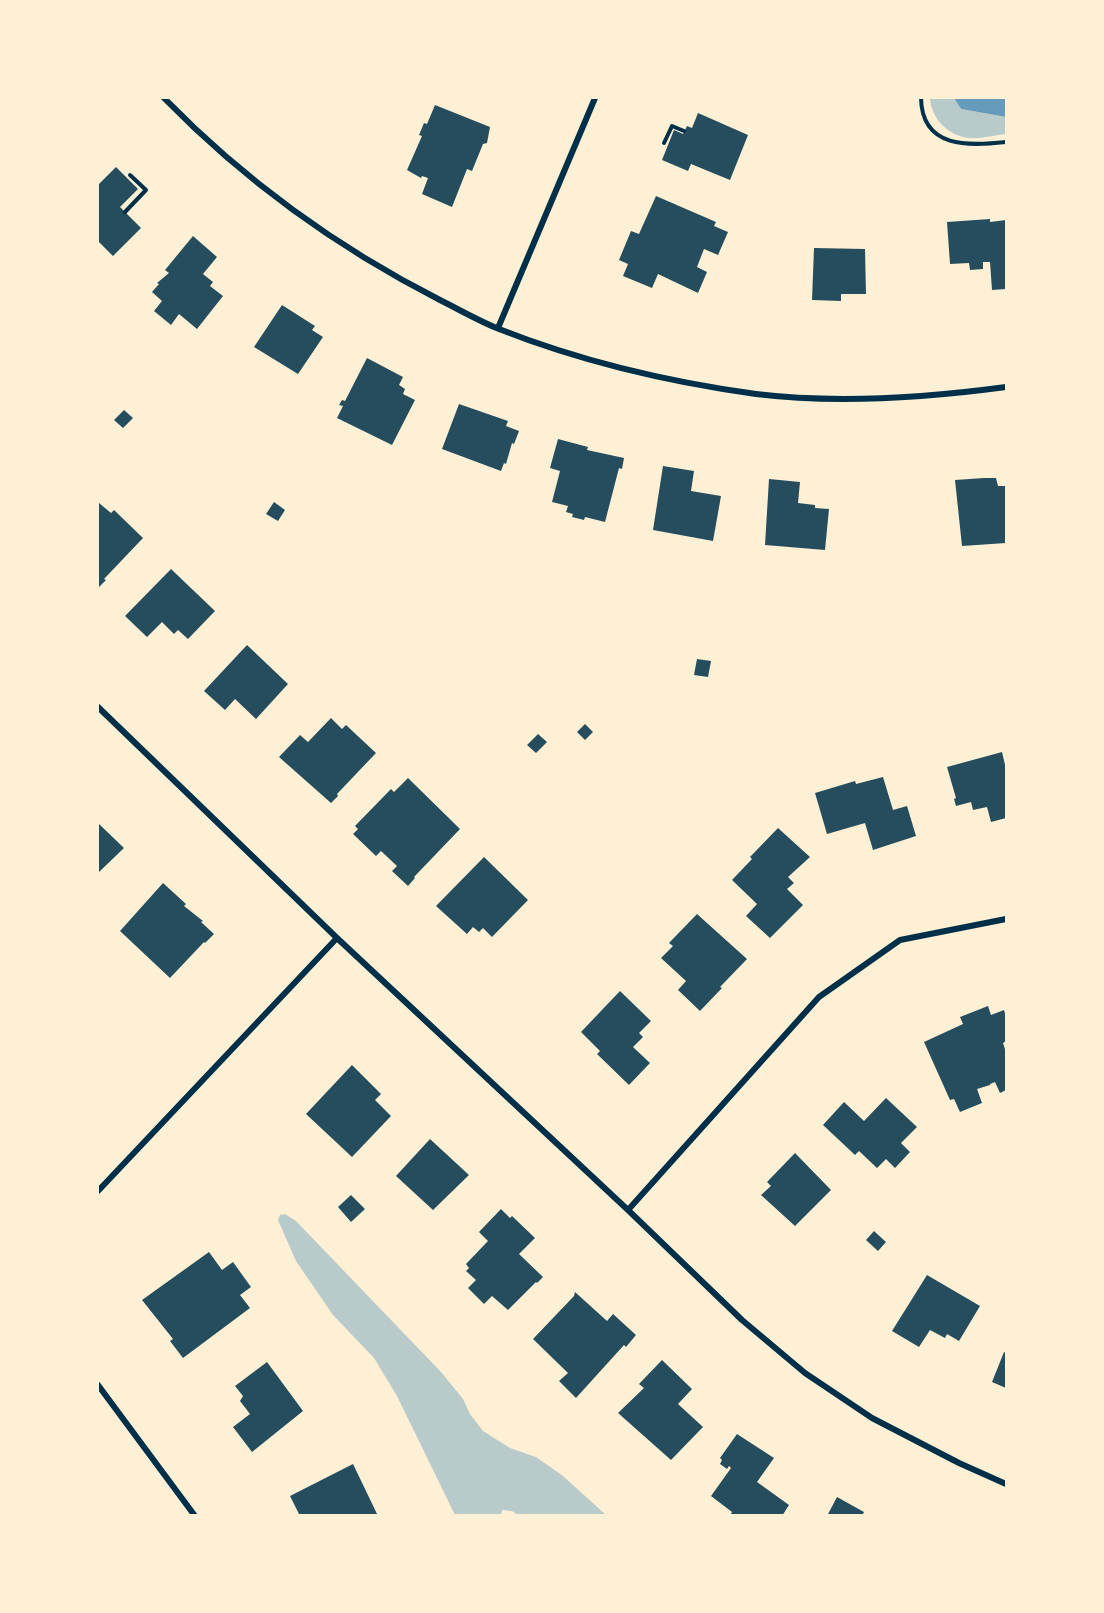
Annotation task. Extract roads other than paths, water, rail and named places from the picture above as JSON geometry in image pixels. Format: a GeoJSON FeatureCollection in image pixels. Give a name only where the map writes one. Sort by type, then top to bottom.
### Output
{"type":"FeatureCollection","features":[{"type":"Feature","properties":{"kind":"street"},"geometry":{"type":"LineString","coordinates":[[164,98],[198,133],[290,209],[389,274],[498,328],[603,363],[695,384],[757,394],[826,398],[939,396],[1006,387]]}},
{"type":"Feature","properties":{"kind":"street"},"geometry":{"type":"LineString","coordinates":[[498,328],[595,98]]}},
{"type":"Feature","properties":{"kind":"street"},"geometry":{"type":"LineString","coordinates":[[98,707],[336,938],[628,1210],[742,1320],[805,1373],[872,1418],[959,1463],[1006,1484]]}},
{"type":"Feature","properties":{"kind":"street"},"geometry":{"type":"LineString","coordinates":[[628,1210],[819,997],[900,940],[1006,919]]}},
{"type":"Feature","properties":{"kind":"street"},"geometry":{"type":"LineString","coordinates":[[98,1191],[336,938]]}},
{"type":"Feature","properties":{"kind":"street"},"geometry":{"type":"LineString","coordinates":[[98,1385],[195,1515]]}},
{"type":"Feature","properties":{"kind":"water"},"geometry":{"type":"Polygon","coordinates":[[[954,98],[1006,98],[1006,117],[961,109],[954,98]]]}}]}
